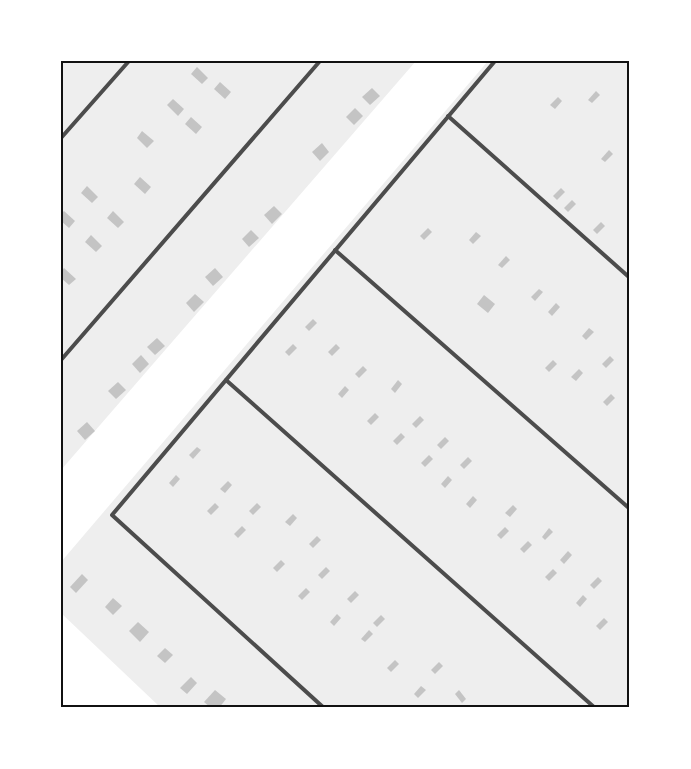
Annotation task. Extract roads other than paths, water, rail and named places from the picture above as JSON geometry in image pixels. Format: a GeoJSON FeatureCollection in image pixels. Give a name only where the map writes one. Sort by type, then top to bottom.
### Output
{"type":"FeatureCollection","features":[{"type":"Feature","properties":{"kind":"lane"},"geometry":{"type":"LineString","coordinates":[[61,138],[129,61]]}},
{"type":"Feature","properties":{"kind":"lane"},"geometry":{"type":"LineString","coordinates":[[61,360],[320,61]]}},
{"type":"Feature","properties":{"kind":"lane"},"geometry":{"type":"LineString","coordinates":[[324,708],[112,515],[495,61]]}},
{"type":"Feature","properties":{"kind":"lane"},"geometry":{"type":"LineString","coordinates":[[448,116],[630,278]]}},
{"type":"Feature","properties":{"kind":"lane"},"geometry":{"type":"LineString","coordinates":[[335,250],[630,509]]}},
{"type":"Feature","properties":{"kind":"lane"},"geometry":{"type":"LineString","coordinates":[[226,380],[595,708]]}}]}
